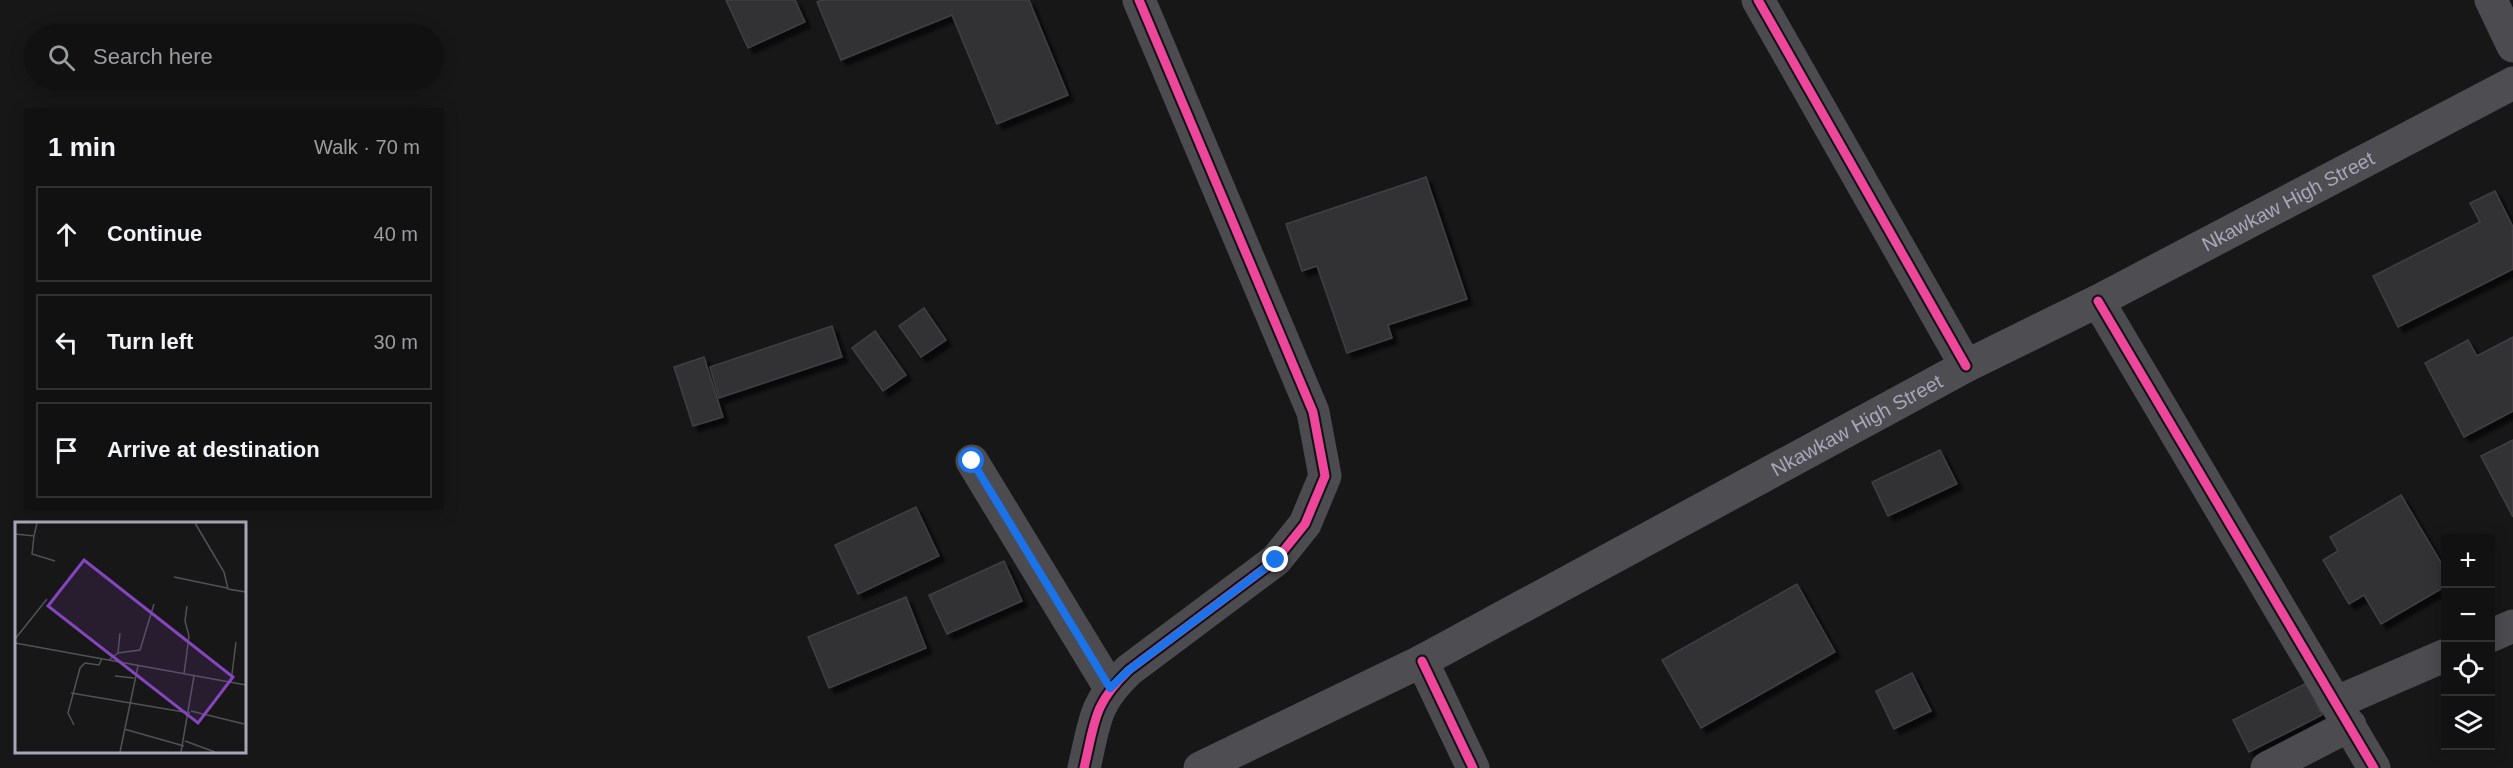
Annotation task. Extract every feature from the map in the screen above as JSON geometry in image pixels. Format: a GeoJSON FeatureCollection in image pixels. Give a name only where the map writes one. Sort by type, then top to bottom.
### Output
{"type":"FeatureCollection","features":[{"type":"Feature","properties":{"kind":"main road","name":"Nkawkaw High Street"},"geometry":{"type":"LineString","coordinates":[[1200,768],[1422,661],[1966,366],[2098,301],[2513,83]]}},
{"type":"Feature","properties":{"kind":"street"},"geometry":{"type":"LineString","coordinates":[[1084,768],[1099,705],[1110,688],[1129,670],[1276,560],[1305,524],[1325,476],[1313,412],[1139,0]]}},
{"type":"Feature","properties":{"kind":"street"},"geometry":{"type":"LineString","coordinates":[[1758,0],[1966,366]]}},
{"type":"Feature","properties":{"kind":"street"},"geometry":{"type":"LineString","coordinates":[[2491,0],[2513,46]]}},
{"type":"Feature","properties":{"kind":"street"},"geometry":{"type":"LineString","coordinates":[[2098,301],[2374,768]]}},
{"type":"Feature","properties":{"kind":"street"},"geometry":{"type":"LineString","coordinates":[[972,461],[1110,688]]}},
{"type":"Feature","properties":{"kind":"street"},"geometry":{"type":"LineString","coordinates":[[2495,634],[2513,626]]}},
{"type":"Feature","properties":{"kind":"street"},"geometry":{"type":"LineString","coordinates":[[2266,768],[2343,714],[2441,657]]}},
{"type":"Feature","properties":{"kind":"street"},"geometry":{"type":"LineString","coordinates":[[1422,661],[1473,768]]}},
{"type":"Feature","properties":{"kind":"building"},"geometry":{"type":"Polygon","coordinates":[[[726,0],[795,0],[805,22],[748,48],[726,0]]]}},
{"type":"Feature","properties":{"kind":"building"},"geometry":{"type":"Polygon","coordinates":[[[822,0],[1029,0],[1068,95],[997,124],[952,15],[841,60],[817,2],[822,0]]]}},
{"type":"Feature","properties":{"kind":"building"},"geometry":{"type":"Polygon","coordinates":[[[1426,177],[1467,299],[1388,325],[1392,338],[1347,353],[1317,266],[1302,271],[1286,224],[1426,177]]]}},
{"type":"Feature","properties":{"kind":"building"},"geometry":{"type":"Polygon","coordinates":[[[2495,191],[2513,227],[2513,269],[2398,327],[2373,276],[2480,222],[2470,203],[2495,191]]]}},
{"type":"Feature","properties":{"kind":"building"},"geometry":{"type":"Polygon","coordinates":[[[924,308],[946,340],[921,357],[899,326],[924,308]]]}},
{"type":"Feature","properties":{"kind":"building"},"geometry":{"type":"Polygon","coordinates":[[[832,326],[842,357],[719,398],[710,367],[832,326]]]}},
{"type":"Feature","properties":{"kind":"building"},"geometry":{"type":"Polygon","coordinates":[[[875,331],[906,375],[883,391],[852,348],[875,331]]]}},
{"type":"Feature","properties":{"kind":"building"},"geometry":{"type":"Polygon","coordinates":[[[2513,337],[2513,411],[2464,437],[2425,363],[2468,340],[2477,356],[2513,337]]]}},
{"type":"Feature","properties":{"kind":"building"},"geometry":{"type":"Polygon","coordinates":[[[704,357],[723,417],[693,426],[674,367],[704,357]]]}},
{"type":"Feature","properties":{"kind":"building"},"geometry":{"type":"Polygon","coordinates":[[[2513,440],[2513,517],[2481,456],[2513,440]]]}},
{"type":"Feature","properties":{"kind":"building"},"geometry":{"type":"Polygon","coordinates":[[[1940,450],[1957,484],[1888,516],[1872,482],[1940,450]]]}},
{"type":"Feature","properties":{"kind":"building"},"geometry":{"type":"Polygon","coordinates":[[[2401,495],[2441,563],[2441,589],[2381,624],[2364,595],[2349,604],[2323,560],[2338,551],[2330,537],[2401,495]]]}},
{"type":"Feature","properties":{"kind":"building"},"geometry":{"type":"Polygon","coordinates":[[[916,507],[939,556],[858,594],[835,545],[916,507]]]}},
{"type":"Feature","properties":{"kind":"building"},"geometry":{"type":"Polygon","coordinates":[[[1004,561],[1022,601],[947,634],[929,595],[1004,561]]]}},
{"type":"Feature","properties":{"kind":"building"},"geometry":{"type":"Polygon","coordinates":[[[1797,584],[1835,652],[1701,728],[1662,660],[1797,584]]]}},
{"type":"Feature","properties":{"kind":"building"},"geometry":{"type":"Polygon","coordinates":[[[906,597],[926,648],[829,688],[808,637],[906,597]]]}},
{"type":"Feature","properties":{"kind":"building"},"geometry":{"type":"Polygon","coordinates":[[[1912,673],[1931,711],[1894,729],[1876,691],[1912,673]]]}},
{"type":"Feature","properties":{"kind":"building"},"geometry":{"type":"Polygon","coordinates":[[[2307,683],[2322,715],[2249,752],[2233,720],[2307,683]]]}},
{"type":"Feature","properties":{"kind":"cycle path"},"geometry":{"type":"LineString","coordinates":[[1084,768],[1097,714],[1108,693],[1117,682],[1129,670],[1276,560],[1305,524],[1325,476],[1313,412],[1139,0]]}},
{"type":"Feature","properties":{"kind":"cycle path"},"geometry":{"type":"LineString","coordinates":[[1758,0],[1966,366]]}},
{"type":"Feature","properties":{"kind":"cycle path"},"geometry":{"type":"LineString","coordinates":[[2098,301],[2374,768]]}},
{"type":"Feature","properties":{"kind":"cycle path"},"geometry":{"type":"LineString","coordinates":[[1422,661],[1473,768]]}},
{"type":"Feature","properties":{"kind":"route"},"geometry":{"type":"LineString","coordinates":[[972,461],[1110,688],[1129,670],[1276,560]]}}]}
